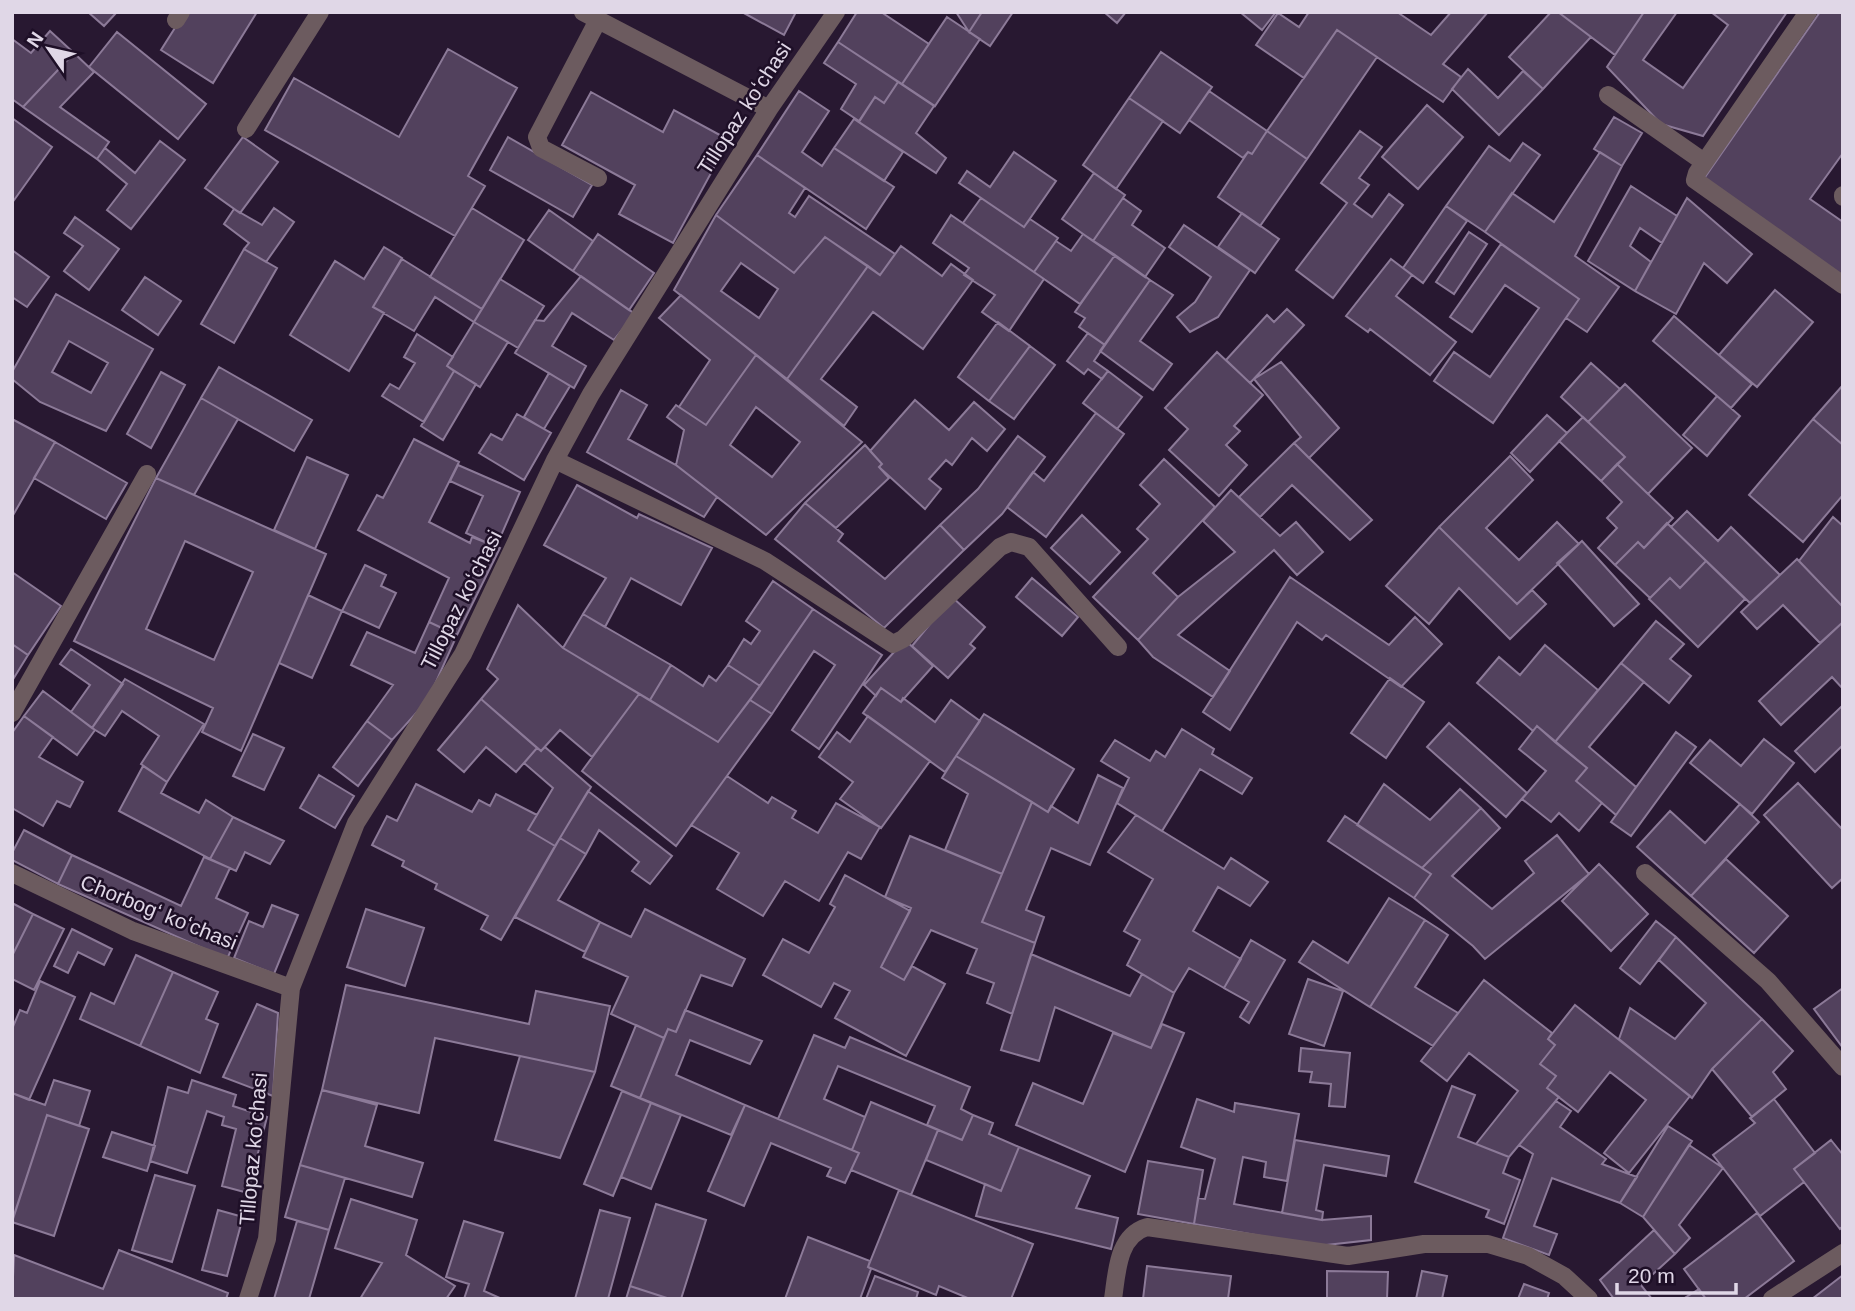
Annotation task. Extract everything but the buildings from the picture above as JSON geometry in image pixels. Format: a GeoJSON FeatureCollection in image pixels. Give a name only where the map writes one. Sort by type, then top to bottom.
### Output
{"type":"FeatureCollection","features":[{"type":"Feature","properties":{"kind":"street"},"geometry":{"type":"LineString","coordinates":[[246,129],[320,12]]}},
{"type":"Feature","properties":{"kind":"street","name":"Tillopaz koʻchasi"},"geometry":{"type":"LineString","coordinates":[[248,1299],[267,1239],[291,988],[356,823],[463,654],[555,460],[591,394],[769,109],[836,12]]}},
{"type":"Feature","properties":{"kind":"street"},"geometry":{"type":"LineString","coordinates":[[1808,12],[1704,162],[1695,180],[1699,186],[1843,285]]}},
{"type":"Feature","properties":{"kind":"street"},"geometry":{"type":"LineString","coordinates":[[598,178],[541,148],[537,137],[590,16],[769,109]]}},
{"type":"Feature","properties":{"kind":"street"},"geometry":{"type":"LineString","coordinates":[[1608,95],[1704,162]]}},
{"type":"Feature","properties":{"kind":"street"},"geometry":{"type":"LineString","coordinates":[[555,460],[765,561],[893,644],[903,639],[1000,547],[1021,542],[1029,547],[1118,647]]}},
{"type":"Feature","properties":{"kind":"street"},"geometry":{"type":"LineString","coordinates":[[12,713],[147,474]]}},
{"type":"Feature","properties":{"kind":"street","name":"Chorbogʻ koʻchasi"},"geometry":{"type":"LineString","coordinates":[[12,873],[132,931],[291,988]]}},
{"type":"Feature","properties":{"kind":"street"},"geometry":{"type":"LineString","coordinates":[[1645,873],[1768,981],[1843,1067]]}},
{"type":"Feature","properties":{"kind":"street"},"geometry":{"type":"LineString","coordinates":[[1113,1299],[1120,1258],[1126,1242],[1137,1230],[1147,1227],[1348,1256],[1424,1244],[1488,1244],[1528,1256],[1564,1276],[1589,1299]]}},
{"type":"Feature","properties":{"kind":"street"},"geometry":{"type":"LineString","coordinates":[[1772,1299],[1843,1253]]}}]}
